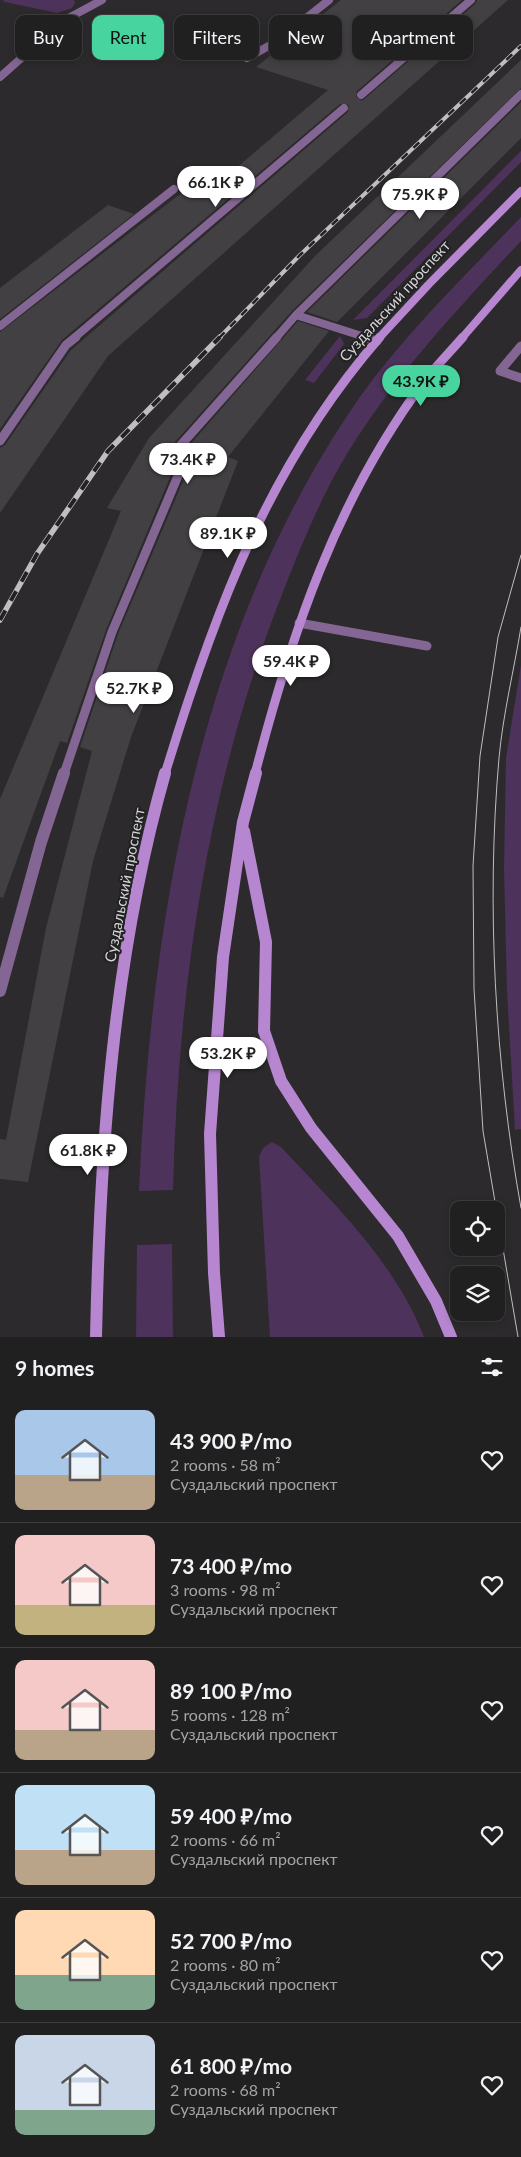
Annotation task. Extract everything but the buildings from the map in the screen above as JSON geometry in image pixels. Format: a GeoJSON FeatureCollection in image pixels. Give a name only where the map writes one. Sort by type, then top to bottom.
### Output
{"type":"FeatureCollection","features":[{"type":"Feature","properties":{"kind":"main road","name":"Суздальский проспект"},"geometry":{"type":"LineString","coordinates":[[96,1337],[97,1269],[104,1134],[117,1018],[146,844],[173,741],[210,633],[250,536],[290,461],[325,409],[377,341],[521,190]]}},
{"type":"Feature","properties":{"kind":"main road"},"geometry":{"type":"LineString","coordinates":[[219,1337],[214,1273],[210,1134],[223,957],[242,822],[275,695],[327,549],[357,488],[392,429],[424,382],[521,270]]}},
{"type":"Feature","properties":{"kind":"main road"},"geometry":{"type":"LineString","coordinates":[[242,822],[266,942],[264,1031],[281,1081],[311,1128],[398,1236],[436,1301],[451,1337]]}},
{"type":"Feature","properties":{"kind":"lane"},"geometry":{"type":"LineString","coordinates":[[0,77],[63,22],[102,0]]}},
{"type":"Feature","properties":{"kind":"lane"},"geometry":{"type":"LineString","coordinates":[[259,51],[276,42],[329,0]]}},
{"type":"Feature","properties":{"kind":"lane"},"geometry":{"type":"LineString","coordinates":[[361,95],[471,0]]}},
{"type":"Feature","properties":{"kind":"lane"},"geometry":{"type":"LineString","coordinates":[[0,991],[41,842],[112,632],[183,464],[180,446],[296,315],[521,94]]}},
{"type":"Feature","properties":{"kind":"lane"},"geometry":{"type":"LineString","coordinates":[[0,441],[66,345],[344,108]]}},
{"type":"Feature","properties":{"kind":"lane"},"geometry":{"type":"LineString","coordinates":[[0,326],[174,189]]}},
{"type":"Feature","properties":{"kind":"lane"},"geometry":{"type":"LineString","coordinates":[[296,315],[377,341]]}},
{"type":"Feature","properties":{"kind":"lane"},"geometry":{"type":"LineString","coordinates":[[521,346],[500,371],[521,378]]}},
{"type":"Feature","properties":{"kind":"lane"},"geometry":{"type":"LineString","coordinates":[[300,623],[427,646]]}},
{"type":"Feature","properties":{"kind":"shaded area"},"geometry":{"type":"Polygon","coordinates":[[[3,0],[74,0],[75,3],[72,8],[57,13],[3,0]]]}},
{"type":"Feature","properties":{"kind":"shaded area"},"geometry":{"type":"Polygon","coordinates":[[[521,151],[521,162],[367,318],[353,320],[521,151]]]}},
{"type":"Feature","properties":{"kind":"shaded area"},"geometry":{"type":"Polygon","coordinates":[[[521,217],[521,241],[418,356],[394,386],[350,449],[317,510],[287,582],[255,668],[234,741],[216,814],[201,889],[190,963],[182,1039],[176,1114],[173,1190],[139,1191],[145,1090],[155,989],[170,889],[191,789],[218,691],[252,596],[295,504],[347,416],[366,389],[429,313],[521,217]]]}},
{"type":"Feature","properties":{"kind":"shaded area"},"geometry":{"type":"Polygon","coordinates":[[[340,336],[344,344],[314,383],[305,380],[340,336]]]}},
{"type":"Feature","properties":{"kind":"shaded area"},"geometry":{"type":"Polygon","coordinates":[[[521,665],[521,1129],[515,1130],[507,991],[504,868],[506,758],[521,665]]]}},
{"type":"Feature","properties":{"kind":"shaded area"},"geometry":{"type":"Polygon","coordinates":[[[272,1142],[281,1147],[342,1213],[380,1259],[412,1310],[424,1337],[270,1337],[259,1157],[263,1148],[272,1142]]]}},
{"type":"Feature","properties":{"kind":"shaded area"},"geometry":{"type":"Polygon","coordinates":[[[172,1244],[173,1337],[136,1337],[137,1245],[172,1244]]]}},
{"type":"Feature","properties":{"kind":"tram line"},"geometry":{"type":"LineString","coordinates":[[518,1337],[483,1131],[474,989],[473,866],[480,756],[498,637],[521,555]]}},
{"type":"Feature","properties":{"kind":"tram line"},"geometry":{"type":"LineString","coordinates":[[521,627],[499,758],[493,870],[495,984],[499,1040],[512,1153],[521,1208]]}},
{"type":"Feature","properties":{"kind":"railway"},"geometry":{"type":"LineString","coordinates":[[219,338],[299,256],[521,46]]}},
{"type":"Feature","properties":{"kind":"railway"},"geometry":{"type":"LineString","coordinates":[[0,620],[37,554],[108,451],[220,337]]}}]}
